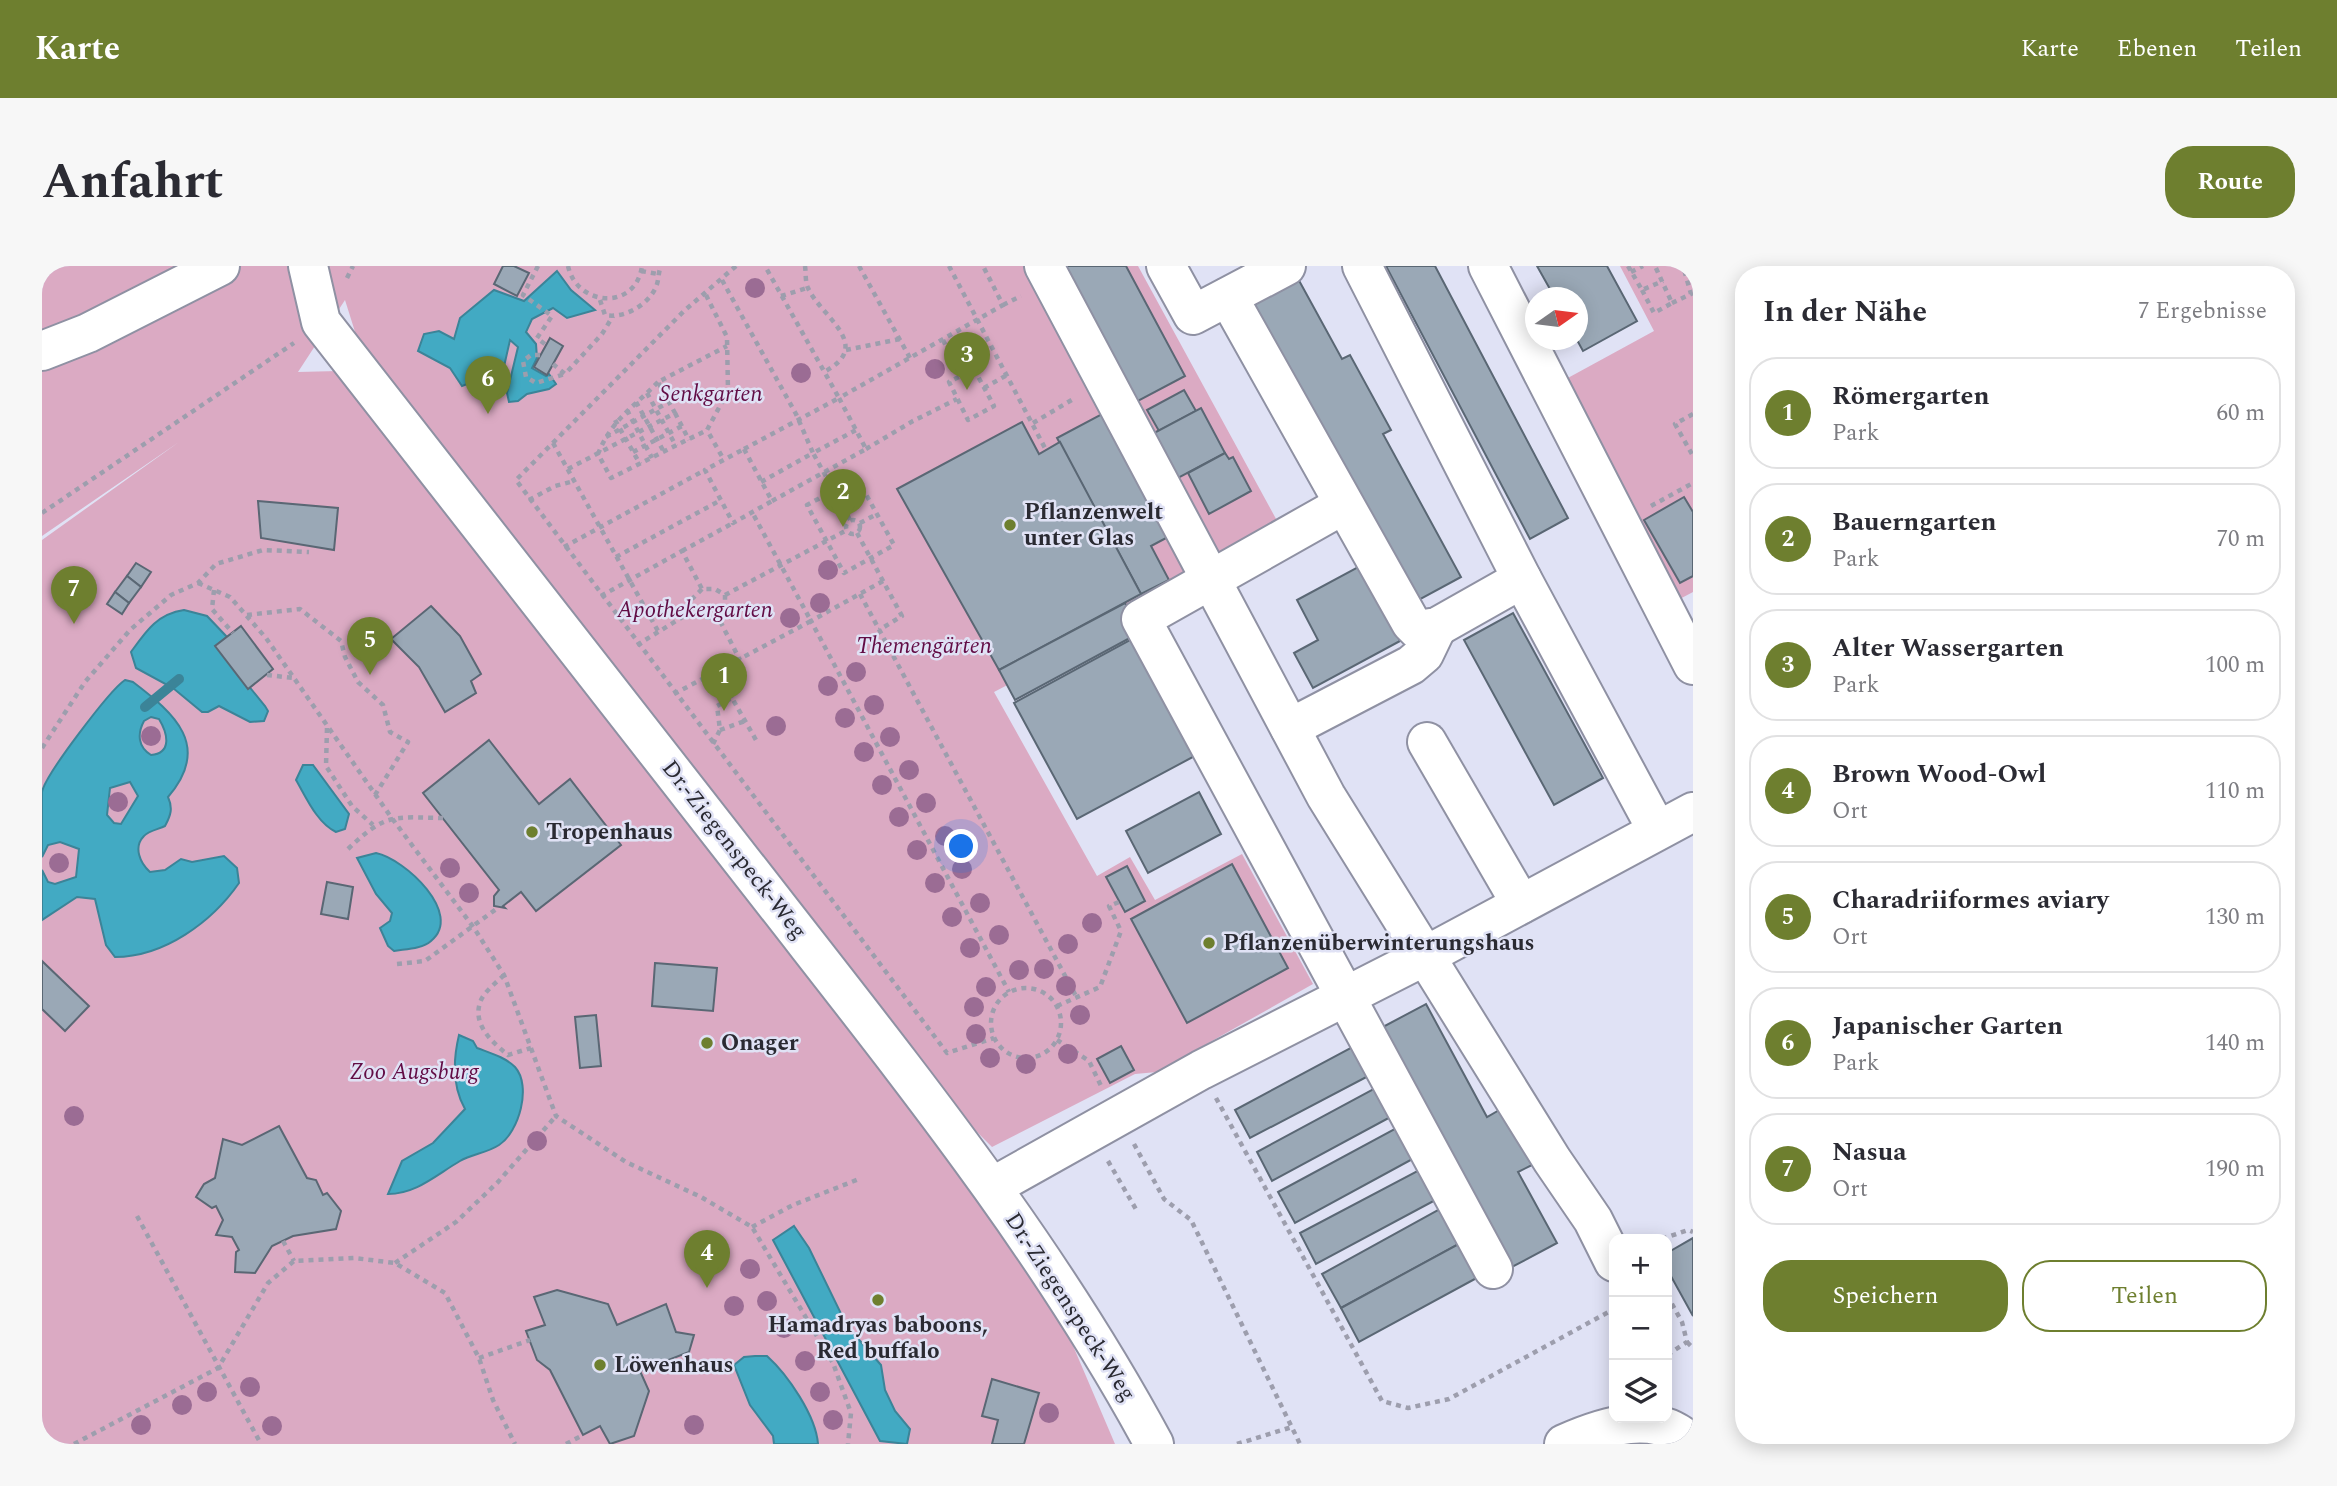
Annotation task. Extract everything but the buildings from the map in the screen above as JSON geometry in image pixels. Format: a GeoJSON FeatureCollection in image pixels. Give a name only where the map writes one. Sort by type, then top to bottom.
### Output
{"type":"FeatureCollection","features":[{"type":"Feature","properties":{"kind":"lane"},"geometry":{"type":"LineString","coordinates":[[42,351],[88,332],[220,266]]}},
{"type":"Feature","properties":{"kind":"lane","name":"Dr.-Ziegenspeck-Weg"},"geometry":{"type":"LineString","coordinates":[[308,266],[321,322],[933,1106],[1072,1304],[1117,1375],[1154,1444]]}},
{"type":"Feature","properties":{"kind":"lane"},"geometry":{"type":"LineString","coordinates":[[1044,266],[1290,727],[1368,867],[1552,1160],[1593,1220],[1609,1252]]}},
{"type":"Feature","properties":{"kind":"lane"},"geometry":{"type":"LineString","coordinates":[[1166,266],[1193,315],[1286,266]]}},
{"type":"Feature","properties":{"kind":"lane"},"geometry":{"type":"LineString","coordinates":[[1362,266],[1522,579],[1657,830]]}},
{"type":"Feature","properties":{"kind":"lane"},"geometry":{"type":"LineString","coordinates":[[1488,266],[1693,665]]}},
{"type":"Feature","properties":{"kind":"lane"},"geometry":{"type":"LineString","coordinates":[[1227,297],[1343,505],[1411,623],[1418,630],[1437,627],[1522,579]]}},
{"type":"Feature","properties":{"kind":"lane"},"geometry":{"type":"LineString","coordinates":[[1343,505],[1141,619],[1493,1269]]}},
{"type":"Feature","properties":{"kind":"lane"},"geometry":{"type":"LineString","coordinates":[[1290,727],[1411,665],[1424,654],[1437,627]]}},
{"type":"Feature","properties":{"kind":"lane"},"geometry":{"type":"LineString","coordinates":[[1427,742],[1521,904]]}},
{"type":"Feature","properties":{"kind":"lane"},"geometry":{"type":"LineString","coordinates":[[992,1187],[1200,1070],[1347,997],[1693,812]]}},
{"type":"Feature","properties":{"kind":"lane"},"geometry":{"type":"LineString","coordinates":[[1564,1444],[1606,1427],[1628,1422],[1673,1432],[1691,1444]]}},
{"type":"Feature","properties":{"kind":"path"},"geometry":{"type":"LineString","coordinates":[[538,266],[523,295],[552,316],[537,338],[546,345]]}},
{"type":"Feature","properties":{"kind":"path"},"geometry":{"type":"LineString","coordinates":[[568,266],[579,289],[600,300],[611,299],[631,289],[642,268],[658,274]]}},
{"type":"Feature","properties":{"kind":"path"},"geometry":{"type":"LineString","coordinates":[[600,300],[605,315],[613,316],[629,311],[651,297],[658,284],[661,266]]}},
{"type":"Feature","properties":{"kind":"path"},"geometry":{"type":"LineString","coordinates":[[736,266],[706,295],[684,311],[516,480],[637,645],[947,1053],[994,1038]]}},
{"type":"Feature","properties":{"kind":"path"},"geometry":{"type":"LineString","coordinates":[[765,266],[866,449]]}},
{"type":"Feature","properties":{"kind":"path"},"geometry":{"type":"LineString","coordinates":[[805,266],[807,288],[830,315],[844,338],[846,349],[841,360],[824,372]]}},
{"type":"Feature","properties":{"kind":"path"},"geometry":{"type":"LineString","coordinates":[[859,266],[911,358]]}},
{"type":"Feature","properties":{"kind":"path"},"geometry":{"type":"LineString","coordinates":[[949,266],[1046,450]]}},
{"type":"Feature","properties":{"kind":"path"},"geometry":{"type":"LineString","coordinates":[[564,547],[797,422],[1003,305],[983,266]]}},
{"type":"Feature","properties":{"kind":"path"},"geometry":{"type":"LineString","coordinates":[[1628,266],[1654,313],[1691,294],[1683,266]]}},
{"type":"Feature","properties":{"kind":"path"},"geometry":{"type":"LineString","coordinates":[[1631,272],[1643,266]]}},
{"type":"Feature","properties":{"kind":"path"},"geometry":{"type":"LineString","coordinates":[[1655,266],[1672,303]]}},
{"type":"Feature","properties":{"kind":"path"},"geometry":{"type":"LineString","coordinates":[[722,280],[796,414],[797,422],[850,520],[860,523],[877,514]]}},
{"type":"Feature","properties":{"kind":"path"},"geometry":{"type":"LineString","coordinates":[[1642,290],[1662,281]]}},
{"type":"Feature","properties":{"kind":"path"},"geometry":{"type":"LineString","coordinates":[[781,296],[807,288]]}},
{"type":"Feature","properties":{"kind":"path"},"geometry":{"type":"LineString","coordinates":[[598,454],[611,478],[707,430],[728,391],[727,337],[706,295]]}},
{"type":"Feature","properties":{"kind":"path"},"geometry":{"type":"LineString","coordinates":[[540,355],[531,355],[523,362],[526,377],[536,383],[565,374],[602,334],[613,316]]}},
{"type":"Feature","properties":{"kind":"path"},"geometry":{"type":"LineString","coordinates":[[42,513],[215,400],[321,322]]}},
{"type":"Feature","properties":{"kind":"path"},"geometry":{"type":"LineString","coordinates":[[846,349],[900,339]]}},
{"type":"Feature","properties":{"kind":"path"},"geometry":{"type":"LineString","coordinates":[[943,341],[961,376]]}},
{"type":"Feature","properties":{"kind":"path"},"geometry":{"type":"LineString","coordinates":[[598,454],[615,420],[659,382],[727,346]]}},
{"type":"Feature","properties":{"kind":"path"},"geometry":{"type":"LineString","coordinates":[[553,364],[565,374]]}},
{"type":"Feature","properties":{"kind":"path"},"geometry":{"type":"LineString","coordinates":[[974,369],[994,406],[968,420],[949,382],[961,376],[974,369]]}},
{"type":"Feature","properties":{"kind":"path"},"geometry":{"type":"LineString","coordinates":[[984,388],[1007,375]]}},
{"type":"Feature","properties":{"kind":"path"},"geometry":{"type":"LineString","coordinates":[[659,382],[689,440]]}},
{"type":"Feature","properties":{"kind":"path"},"geometry":{"type":"LineString","coordinates":[[1033,423],[1086,392]]}},
{"type":"Feature","properties":{"kind":"path"},"geometry":{"type":"LineString","coordinates":[[647,393],[676,446]]}},
{"type":"Feature","properties":{"kind":"path"},"geometry":{"type":"LineString","coordinates":[[601,596],[957,399]]}},
{"type":"Feature","properties":{"kind":"path"},"geometry":{"type":"LineString","coordinates":[[636,402],[664,452]]}},
{"type":"Feature","properties":{"kind":"path"},"geometry":{"type":"LineString","coordinates":[[605,437],[669,402]]}},
{"type":"Feature","properties":{"kind":"path"},"geometry":{"type":"LineString","coordinates":[[627,410],[652,458]]}},
{"type":"Feature","properties":{"kind":"path"},"geometry":{"type":"LineString","coordinates":[[568,469],[675,413]]}},
{"type":"Feature","properties":{"kind":"path"},"geometry":{"type":"LineString","coordinates":[[1693,414],[1675,424],[1693,456]]}},
{"type":"Feature","properties":{"kind":"path"},"geometry":{"type":"LineString","coordinates":[[615,420],[640,464]]}},
{"type":"Feature","properties":{"kind":"path"},"geometry":{"type":"LineString","coordinates":[[633,452],[682,426]]}},
{"type":"Feature","properties":{"kind":"path"},"geometry":{"type":"LineString","coordinates":[[707,430],[724,460]]}},
{"type":"Feature","properties":{"kind":"path"},"geometry":{"type":"LineString","coordinates":[[761,482],[856,430]]}},
{"type":"Feature","properties":{"kind":"path"},"geometry":{"type":"LineString","coordinates":[[553,443],[658,631]]}},
{"type":"Feature","properties":{"kind":"path"},"geometry":{"type":"LineString","coordinates":[[744,449],[772,501]]}},
{"type":"Feature","properties":{"kind":"path"},"geometry":{"type":"LineString","coordinates":[[705,470],[733,523]]}},
{"type":"Feature","properties":{"kind":"path"},"geometry":{"type":"LineString","coordinates":[[857,478],[894,545],[844,573],[807,505],[833,491],[857,478]]}},
{"type":"Feature","properties":{"kind":"path"},"geometry":{"type":"LineString","coordinates":[[529,499],[555,486],[574,481]]}},
{"type":"Feature","properties":{"kind":"path"},"geometry":{"type":"LineString","coordinates":[[1643,510],[1693,483]]}},
{"type":"Feature","properties":{"kind":"path"},"geometry":{"type":"LineString","coordinates":[[616,557],[721,500]]}},
{"type":"Feature","properties":{"kind":"path"},"geometry":{"type":"LineString","coordinates":[[752,512],[1009,992]]}},
{"type":"Feature","properties":{"kind":"path"},"geometry":{"type":"LineString","coordinates":[[847,530],[850,520]]}},
{"type":"Feature","properties":{"kind":"path"},"geometry":{"type":"LineString","coordinates":[[857,533],[860,523]]}},
{"type":"Feature","properties":{"kind":"path"},"geometry":{"type":"LineString","coordinates":[[725,595],[847,530],[857,533],[902,616],[879,629]]}},
{"type":"Feature","properties":{"kind":"path"},"geometry":{"type":"LineString","coordinates":[[42,748],[85,682],[130,630],[172,595],[198,583],[216,564],[263,550],[309,552]]}},
{"type":"Feature","properties":{"kind":"path"},"geometry":{"type":"LineString","coordinates":[[682,551],[702,589]]}},
{"type":"Feature","properties":{"kind":"path"},"geometry":{"type":"LineString","coordinates":[[674,694],[883,581]]}},
{"type":"Feature","properties":{"kind":"path"},"geometry":{"type":"LineString","coordinates":[[198,583],[230,597],[247,615],[474,928],[504,975],[556,1116],[626,1162],[701,1197],[752,1227],[832,1363],[851,1413],[848,1444]]}},
{"type":"Feature","properties":{"kind":"path"},"geometry":{"type":"LineString","coordinates":[[702,589],[715,589],[725,595],[725,609],[718,617],[703,618],[694,610],[692,599],[702,589]]}},
{"type":"Feature","properties":{"kind":"path"},"geometry":{"type":"LineString","coordinates":[[214,590],[212,609],[233,633]]}},
{"type":"Feature","properties":{"kind":"path"},"geometry":{"type":"LineString","coordinates":[[860,594],[1077,998]]}},
{"type":"Feature","properties":{"kind":"path"},"geometry":{"type":"LineString","coordinates":[[247,615],[300,609],[341,641],[345,657],[358,682],[383,705],[390,732],[408,742],[375,795]]}},
{"type":"Feature","properties":{"kind":"path"},"geometry":{"type":"LineString","coordinates":[[637,645],[694,610]]}},
{"type":"Feature","properties":{"kind":"path"},"geometry":{"type":"LineString","coordinates":[[718,617],[740,660]]}},
{"type":"Feature","properties":{"kind":"path"},"geometry":{"type":"LineString","coordinates":[[717,671],[756,740]]}},
{"type":"Feature","properties":{"kind":"path"},"geometry":{"type":"LineString","coordinates":[[267,675],[295,678]]}},
{"type":"Feature","properties":{"kind":"path"},"geometry":{"type":"LineString","coordinates":[[713,744],[720,730],[717,706],[732,698]]}},
{"type":"Feature","properties":{"kind":"path"},"geometry":{"type":"LineString","coordinates":[[720,730],[745,721]]}},
{"type":"Feature","properties":{"kind":"path"},"geometry":{"type":"LineString","coordinates":[[327,727],[326,766],[352,806],[373,825]]}},
{"type":"Feature","properties":{"kind":"path"},"geometry":{"type":"LineString","coordinates":[[348,849],[373,825],[391,817],[443,818]]}},
{"type":"Feature","properties":{"kind":"path"},"geometry":{"type":"LineString","coordinates":[[1057,1006],[1100,987],[1121,931],[1109,906],[1119,902]]}},
{"type":"Feature","properties":{"kind":"path"},"geometry":{"type":"LineString","coordinates":[[397,964],[425,961],[474,928],[499,907]]}},
{"type":"Feature","properties":{"kind":"path"},"geometry":{"type":"LineString","coordinates":[[504,975],[481,1001],[480,1024],[488,1039],[508,1055],[531,1048]]}},
{"type":"Feature","properties":{"kind":"path"},"geometry":{"type":"LineString","coordinates":[[1028,988],[1047,995],[1057,1006],[1061,1021],[1057,1040],[1037,1057],[1011,1055],[994,1038],[991,1021],[996,1005],[1009,992],[1028,988]]}},
{"type":"Feature","properties":{"kind":"path"},"geometry":{"type":"LineString","coordinates":[[1057,1040],[1089,1062],[1105,1122],[1137,1211]]}},
{"type":"Feature","properties":{"kind":"path"},"geometry":{"type":"LineString","coordinates":[[1200,1070],[1382,1401],[1408,1408],[1449,1399],[1609,1312]]}},
{"type":"Feature","properties":{"kind":"path"},"geometry":{"type":"LineString","coordinates":[[395,1263],[456,1222],[498,1182],[556,1116]]}},
{"type":"Feature","properties":{"kind":"path"},"geometry":{"type":"LineString","coordinates":[[1105,1122],[1164,1199],[1191,1220],[1300,1444]]}},
{"type":"Feature","properties":{"kind":"path"},"geometry":{"type":"LineString","coordinates":[[752,1227],[793,1205],[859,1179]]}},
{"type":"Feature","properties":{"kind":"path"},"geometry":{"type":"LineString","coordinates":[[137,1216],[261,1444]]}},
{"type":"Feature","properties":{"kind":"path"},"geometry":{"type":"LineString","coordinates":[[1672,1236],[1688,1230],[1693,1232]]}},
{"type":"Feature","properties":{"kind":"path"},"geometry":{"type":"LineString","coordinates":[[283,1241],[294,1261]]}},
{"type":"Feature","properties":{"kind":"path"},"geometry":{"type":"LineString","coordinates":[[74,1444],[218,1368],[268,1283],[294,1261],[355,1258],[395,1263],[444,1293],[479,1357],[493,1400],[515,1444]]}},
{"type":"Feature","properties":{"kind":"path"},"geometry":{"type":"LineString","coordinates":[[1668,1297],[1693,1348]]}},
{"type":"Feature","properties":{"kind":"path"},"geometry":{"type":"LineString","coordinates":[[479,1357],[530,1340]]}},
{"type":"Feature","properties":{"kind":"path"},"geometry":{"type":"LineString","coordinates":[[1672,1352],[1688,1342]]}},
{"type":"Feature","properties":{"kind":"path"},"geometry":{"type":"LineString","coordinates":[[1237,1444],[1292,1427]]}},
{"type":"Feature","properties":{"kind":"path"},"geometry":{"type":"LineString","coordinates":[[566,1444],[583,1435]]}},
{"type":"Feature","properties":{"kind":"green space"},"geometry":{"type":"Polygon","coordinates":[[[42,266],[1138,266],[1287,539],[994,692],[1097,876],[1130,857],[1155,900],[1242,854],[1313,984],[1157,1072],[1135,1074],[992,1147],[953,1108],[356,335],[345,300],[298,372],[338,371],[930,1127],[1050,1292],[1115,1444],[42,1444],[42,540],[179,442],[42,536],[42,266]]]}},
{"type":"Feature","properties":{"kind":"green space"},"geometry":{"type":"Polygon","coordinates":[[[1620,266],[1693,266],[1693,592],[1676,601],[1566,379],[1654,331],[1620,266]]]}},
{"type":"Feature","properties":{"kind":"water"},"geometry":{"type":"Polygon","coordinates":[[[557,271],[571,290],[595,310],[567,318],[553,308],[532,319],[526,332],[536,344],[537,358],[532,368],[546,376],[549,374],[556,384],[549,389],[509,402],[507,393],[518,347],[510,340],[503,371],[487,370],[478,380],[462,386],[450,368],[418,351],[424,334],[439,331],[454,339],[460,318],[494,290],[524,301],[557,271]]]}},
{"type":"Feature","properties":{"kind":"water"},"geometry":{"type":"Polygon","coordinates":[[[184,610],[207,616],[227,637],[216,646],[265,706],[268,711],[264,721],[250,722],[219,706],[202,712],[173,688],[136,668],[131,652],[147,631],[166,615],[184,610]]]}},
{"type":"Feature","properties":{"kind":"water"},"geometry":{"type":"Polygon","coordinates":[[[125,680],[133,682],[162,706],[183,732],[187,747],[187,762],[181,779],[168,797],[171,808],[167,822],[165,826],[146,834],[139,845],[143,864],[150,872],[165,870],[181,859],[192,862],[224,856],[237,868],[239,883],[215,911],[185,935],[151,951],[115,957],[106,945],[95,899],[77,897],[42,920],[42,870],[48,882],[55,884],[76,877],[79,849],[60,842],[48,845],[42,857],[42,792],[66,752],[125,680]],[[151,717],[144,721],[140,735],[143,748],[151,755],[162,751],[166,736],[159,719],[151,717]],[[130,782],[110,788],[107,815],[114,823],[121,824],[138,796],[130,782]]]}},
{"type":"Feature","properties":{"kind":"water"},"geometry":{"type":"Polygon","coordinates":[[[303,765],[313,765],[349,814],[345,829],[336,832],[329,828],[313,809],[296,780],[303,765]]]}},
{"type":"Feature","properties":{"kind":"water"},"geometry":{"type":"Polygon","coordinates":[[[376,853],[388,857],[415,876],[436,903],[440,917],[439,930],[427,944],[394,951],[388,946],[380,928],[390,921],[392,913],[376,894],[357,858],[376,853]]]}},
{"type":"Feature","properties":{"kind":"water"},"geometry":{"type":"Polygon","coordinates":[[[459,1035],[473,1041],[477,1048],[502,1058],[515,1067],[520,1075],[523,1097],[517,1120],[506,1139],[494,1148],[465,1159],[408,1191],[388,1194],[402,1161],[433,1143],[465,1109],[455,1073],[459,1035]]]}},
{"type":"Feature","properties":{"kind":"water"},"geometry":{"type":"Polygon","coordinates":[[[794,1226],[809,1248],[847,1326],[881,1365],[885,1390],[895,1411],[910,1429],[907,1444],[880,1441],[773,1240],[794,1226]]]}},
{"type":"Feature","properties":{"kind":"water"},"geometry":{"type":"Polygon","coordinates":[[[767,1356],[784,1374],[807,1409],[818,1444],[774,1444],[773,1436],[750,1405],[734,1365],[744,1357],[767,1356]]]}},
{"type":"Feature","properties":{"kind":"waterway"},"geometry":{"type":"LineString","coordinates":[[145,707],[179,679]]}},
{"type":"Feature","properties":{"kind":"place","name":"Alter Wassergarten"},"geometry":{"type":"Point","coordinates":[967,390]}},
{"type":"Feature","properties":{"kind":"place","name":"Japanischer Garten"},"geometry":{"type":"Point","coordinates":[488,414]}},
{"type":"Feature","properties":{"kind":"place","name":"Pflanzenwelt unter Glas"},"geometry":{"type":"Point","coordinates":[1010,525]}},
{"type":"Feature","properties":{"kind":"place","name":"Bauerngarten"},"geometry":{"type":"Point","coordinates":[843,527]}},
{"type":"Feature","properties":{"kind":"place","name":"Nasua"},"geometry":{"type":"Point","coordinates":[74,624]}},
{"type":"Feature","properties":{"kind":"place","name":"Charadriiformes aviary"},"geometry":{"type":"Point","coordinates":[370,675]}},
{"type":"Feature","properties":{"kind":"place","name":"Römergarten"},"geometry":{"type":"Point","coordinates":[724,711]}},
{"type":"Feature","properties":{"kind":"place","name":"Tropenhaus"},"geometry":{"type":"Point","coordinates":[532,832]}},
{"type":"Feature","properties":{"kind":"place","name":"Pflanzenüberwinterungshaus"},"geometry":{"type":"Point","coordinates":[1209,943]}},
{"type":"Feature","properties":{"kind":"place","name":"Onager"},"geometry":{"type":"Point","coordinates":[707,1043]}},
{"type":"Feature","properties":{"kind":"place","name":"Brown Wood-Owl"},"geometry":{"type":"Point","coordinates":[707,1288]}},
{"type":"Feature","properties":{"kind":"place","name":"Hamadryas baboons, Red buffalo"},"geometry":{"type":"Point","coordinates":[878,1300]}},
{"type":"Feature","properties":{"kind":"place","name":"Löwenhaus"},"geometry":{"type":"Point","coordinates":[600,1365]}},
{"type":"Feature","properties":{"kind":"park label","name":"Senkgarten"},"geometry":{"type":"Point","coordinates":[711,394]}},
{"type":"Feature","properties":{"kind":"park label","name":"Apothekergarten"},"geometry":{"type":"Point","coordinates":[695,610]}},
{"type":"Feature","properties":{"kind":"park label","name":"Themengärten"},"geometry":{"type":"Point","coordinates":[924,646]}},
{"type":"Feature","properties":{"kind":"park label","name":"Zoo Augsburg"},"geometry":{"type":"Point","coordinates":[414,1072]}}]}
